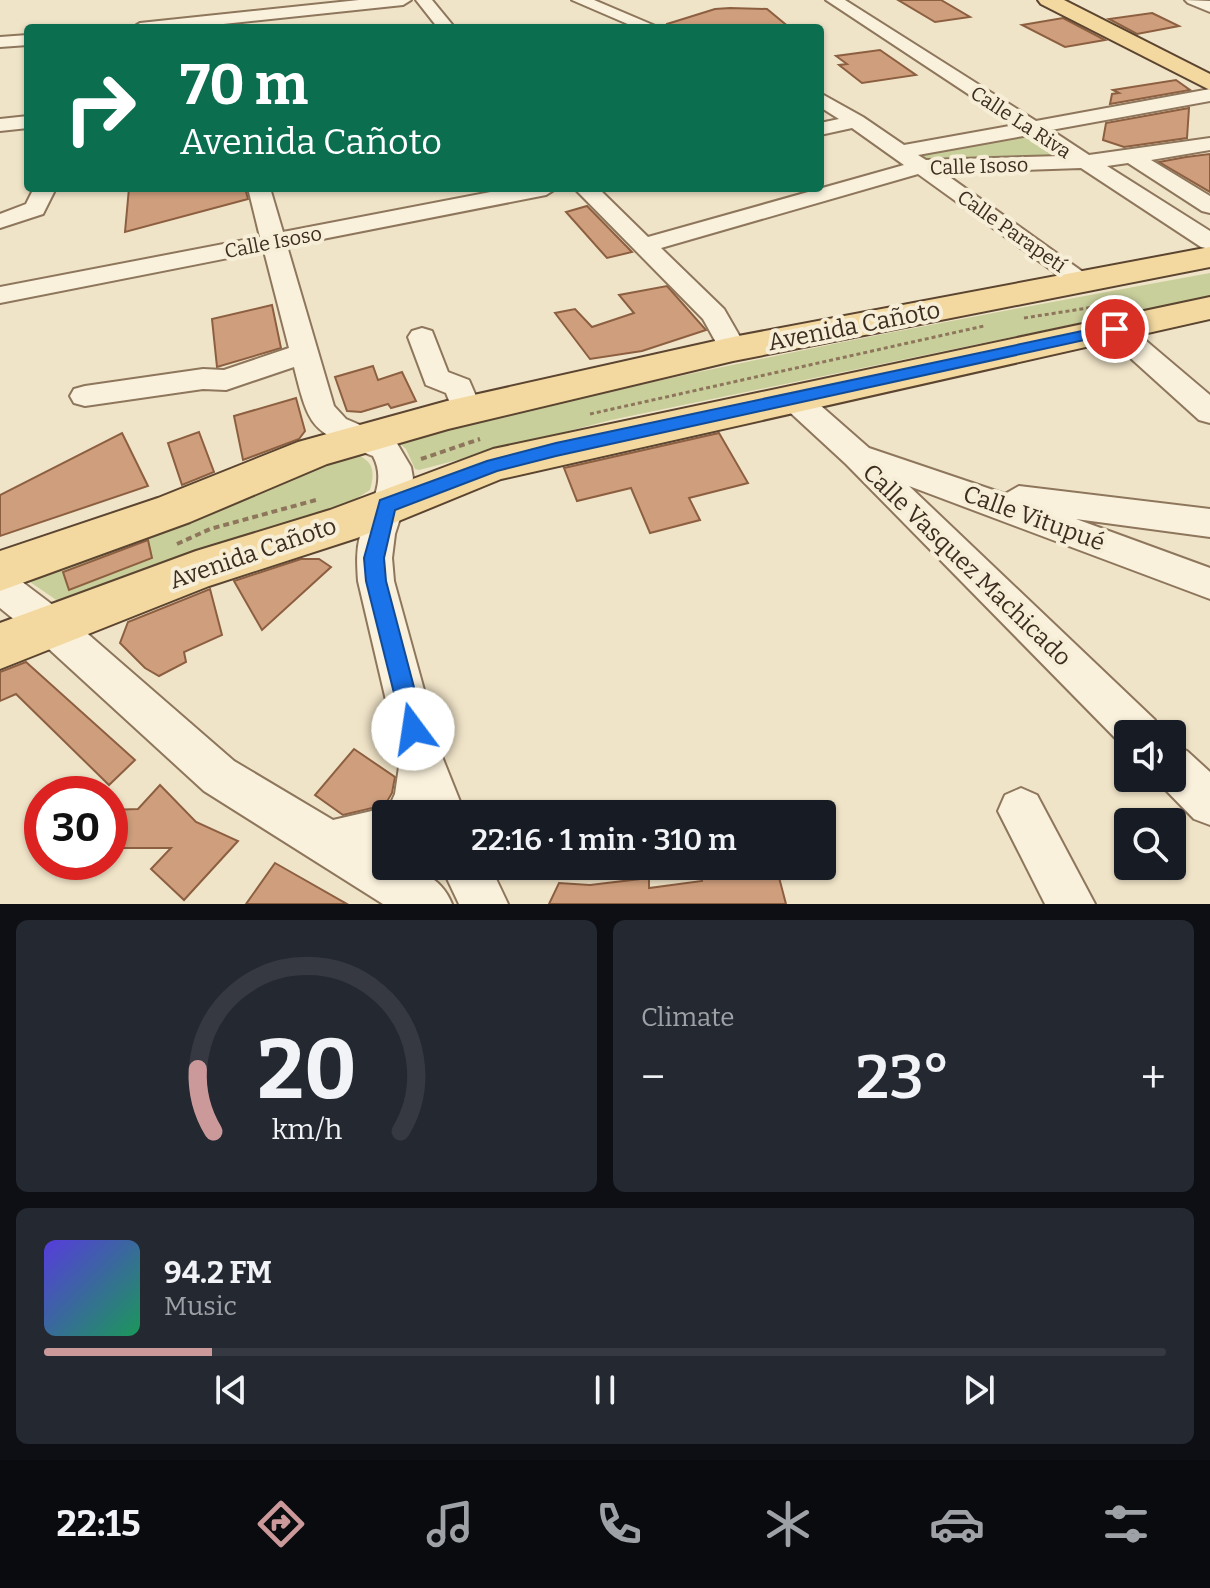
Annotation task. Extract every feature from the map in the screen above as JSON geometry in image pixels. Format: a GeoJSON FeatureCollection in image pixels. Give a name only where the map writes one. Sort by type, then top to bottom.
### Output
{"type":"FeatureCollection","features":[{"type":"Feature","properties":{"kind":"main road"},"geometry":{"type":"LineString","coordinates":[[1048,0],[1210,83]]}},
{"type":"Feature","properties":{"kind":"main road"},"geometry":{"type":"LineString","coordinates":[[1077,0],[1210,65]]}},
{"type":"Feature","properties":{"kind":"main road","name":"Avenida Cañoto"},"geometry":{"type":"LineString","coordinates":[[0,571],[174,510],[299,458],[360,438],[467,410],[733,349],[1210,257]]}},
{"type":"Feature","properties":{"kind":"main road","name":"Avenida Cañoto"},"geometry":{"type":"LineString","coordinates":[[0,646],[196,571],[341,525],[493,465],[1210,308]]}},
{"type":"Feature","properties":{"kind":"street"},"geometry":{"type":"LineString","coordinates":[[209,0],[215,24],[345,13],[403,0]]}},
{"type":"Feature","properties":{"kind":"street"},"geometry":{"type":"LineString","coordinates":[[424,0],[444,24]]}},
{"type":"Feature","properties":{"kind":"street"},"geometry":{"type":"LineString","coordinates":[[580,0],[642,24]]}},
{"type":"Feature","properties":{"kind":"street"},"geometry":{"type":"LineString","coordinates":[[616,0],[646,24]]}},
{"type":"Feature","properties":{"kind":"street"},"geometry":{"type":"LineString","coordinates":[[836,2],[869,0]]}},
{"type":"Feature","properties":{"kind":"street"},"geometry":{"type":"LineString","coordinates":[[1193,0],[1210,7]]}},
{"type":"Feature","properties":{"kind":"street","name":"Calle La Riva"},"geometry":{"type":"LineString","coordinates":[[836,2],[1210,242]]}},
{"type":"Feature","properties":{"kind":"street"},"geometry":{"type":"LineString","coordinates":[[0,42],[24,40]]}},
{"type":"Feature","properties":{"kind":"street","name":"Calle Isoso"},"geometry":{"type":"LineString","coordinates":[[901,153],[1210,95]]}},
{"type":"Feature","properties":{"kind":"street","name":"Calle Parapetí"},"geometry":{"type":"LineString","coordinates":[[824,101],[1084,282]]}},
{"type":"Feature","properties":{"kind":"street"},"geometry":{"type":"LineString","coordinates":[[824,128],[856,121]]}},
{"type":"Feature","properties":{"kind":"street"},"geometry":{"type":"LineString","coordinates":[[0,125],[24,122]]}},
{"type":"Feature","properties":{"kind":"street","name":"Calle Isoso"},"geometry":{"type":"LineString","coordinates":[[646,245],[920,167],[1084,163],[1134,158],[1210,144]]}},
{"type":"Feature","properties":{"kind":"street"},"geometry":{"type":"LineString","coordinates":[[1134,158],[1210,206]]}},
{"type":"Feature","properties":{"kind":"street"},"geometry":{"type":"LineString","coordinates":[[0,221],[34,211],[40,206],[44,192]]}},
{"type":"Feature","properties":{"kind":"street"},"geometry":{"type":"LineString","coordinates":[[260,192],[320,410],[335,427],[384,448],[390,455],[397,478],[386,505],[374,558],[376,581],[421,759],[437,800]]}},
{"type":"Feature","properties":{"kind":"street","name":"Calle Isoso"},"geometry":{"type":"LineString","coordinates":[[0,295],[526,192]]}},
{"type":"Feature","properties":{"kind":"street"},"geometry":{"type":"LineString","coordinates":[[589,192],[714,315],[733,349]]}},
{"type":"Feature","properties":{"kind":"street"},"geometry":{"type":"LineString","coordinates":[[1115,329],[1210,412]]}},
{"type":"Feature","properties":{"kind":"street"},"geometry":{"type":"LineString","coordinates":[[422,337],[436,378],[459,387],[467,410]]}},
{"type":"Feature","properties":{"kind":"street"},"geometry":{"type":"LineString","coordinates":[[85,396],[203,379],[226,380],[304,353]]}},
{"type":"Feature","properties":{"kind":"street","name":"Calle Vasquez Machicado"},"geometry":{"type":"LineString","coordinates":[[793,398],[857,456],[1126,720]]}},
{"type":"Feature","properties":{"kind":"street","name":"Calle Vitupué"},"geometry":{"type":"LineString","coordinates":[[857,456],[967,493],[1210,584]]}},
{"type":"Feature","properties":{"kind":"street"},"geometry":{"type":"LineString","coordinates":[[967,493],[1203,522]]}},
{"type":"Feature","properties":{"kind":"street"},"geometry":{"type":"LineString","coordinates":[[1177,572],[1172,550],[1179,534],[1203,522]]}},
{"type":"Feature","properties":{"kind":"street"},"geometry":{"type":"LineString","coordinates":[[0,586],[52,627],[219,776],[428,904]]}},
{"type":"Feature","properties":{"kind":"street"},"geometry":{"type":"LineString","coordinates":[[417,800],[421,759]]}},
{"type":"Feature","properties":{"kind":"street"},"geometry":{"type":"LineString","coordinates":[[1186,780],[1210,803]]}},
{"type":"Feature","properties":{"kind":"street"},"geometry":{"type":"LineString","coordinates":[[1021,811],[1071,904]]}},
{"type":"Feature","properties":{"kind":"street"},"geometry":{"type":"LineString","coordinates":[[329,844],[372,832]]}},
{"type":"Feature","properties":{"kind":"street"},"geometry":{"type":"LineString","coordinates":[[472,880],[484,904]]}},
{"type":"Feature","properties":{"kind":"green space"},"geometry":{"type":"Polygon","coordinates":[[[1029,135],[1055,154],[1050,157],[922,161],[915,154],[1029,135]]]}},
{"type":"Feature","properties":{"kind":"green space"},"geometry":{"type":"Polygon","coordinates":[[[1210,273],[1210,296],[611,420],[419,470],[415,469],[406,449],[398,442],[802,350],[1210,273]]]}},
{"type":"Feature","properties":{"kind":"green space"},"geometry":{"type":"Polygon","coordinates":[[[356,454],[370,464],[372,483],[370,490],[346,505],[303,517],[68,608],[30,582],[211,507],[356,454]]]}},
{"type":"Feature","properties":{"kind":"building"},"geometry":{"type":"Polygon","coordinates":[[[898,0],[941,0],[970,17],[935,22],[898,0]]]}},
{"type":"Feature","properties":{"kind":"building"},"geometry":{"type":"Polygon","coordinates":[[[715,9],[767,9],[785,24],[667,24],[715,9]]]}},
{"type":"Feature","properties":{"kind":"building"},"geometry":{"type":"Polygon","coordinates":[[[1152,13],[1179,26],[1137,34],[1109,19],[1152,13]]]}},
{"type":"Feature","properties":{"kind":"building"},"geometry":{"type":"Polygon","coordinates":[[[1063,18],[1105,40],[1065,47],[1022,25],[1063,18]]]}},
{"type":"Feature","properties":{"kind":"building"},"geometry":{"type":"Polygon","coordinates":[[[880,50],[916,75],[862,83],[839,65],[847,64],[836,56],[880,50]]]}},
{"type":"Feature","properties":{"kind":"building"},"geometry":{"type":"Polygon","coordinates":[[[1176,80],[1190,90],[1110,104],[1112,94],[1119,93],[1113,90],[1176,80]]]}},
{"type":"Feature","properties":{"kind":"building"},"geometry":{"type":"Polygon","coordinates":[[[1189,108],[1187,138],[1124,147],[1103,140],[1106,123],[1189,108]]]}},
{"type":"Feature","properties":{"kind":"building"},"geometry":{"type":"Polygon","coordinates":[[[1210,154],[1210,192],[1159,162],[1186,157],[1210,154]]]}},
{"type":"Feature","properties":{"kind":"building"},"geometry":{"type":"Polygon","coordinates":[[[129,192],[246,192],[248,199],[125,232],[129,192]]]}},
{"type":"Feature","properties":{"kind":"building"},"geometry":{"type":"Polygon","coordinates":[[[587,206],[632,252],[607,258],[566,212],[587,206]]]}},
{"type":"Feature","properties":{"kind":"building"},"geometry":{"type":"Polygon","coordinates":[[[667,286],[706,330],[642,351],[590,359],[555,313],[575,309],[592,327],[634,313],[619,295],[667,286]]]}},
{"type":"Feature","properties":{"kind":"building"},"geometry":{"type":"Polygon","coordinates":[[[272,305],[281,348],[217,367],[212,319],[272,305]]]}},
{"type":"Feature","properties":{"kind":"building"},"geometry":{"type":"Polygon","coordinates":[[[373,366],[378,380],[402,372],[416,401],[391,408],[388,404],[361,412],[347,411],[335,377],[373,366]]]}},
{"type":"Feature","properties":{"kind":"building"},"geometry":{"type":"Polygon","coordinates":[[[296,398],[305,431],[299,439],[243,460],[234,416],[296,398]]]}},
{"type":"Feature","properties":{"kind":"building"},"geometry":{"type":"Polygon","coordinates":[[[199,432],[214,472],[182,485],[168,443],[199,432]]]}},
{"type":"Feature","properties":{"kind":"building"},"geometry":{"type":"Polygon","coordinates":[[[122,433],[148,486],[0,536],[0,495],[122,433]]]}},
{"type":"Feature","properties":{"kind":"building"},"geometry":{"type":"Polygon","coordinates":[[[719,433],[748,483],[689,498],[700,520],[650,533],[631,488],[577,501],[564,468],[719,433]]]}},
{"type":"Feature","properties":{"kind":"building"},"geometry":{"type":"Polygon","coordinates":[[[148,540],[152,558],[69,590],[63,572],[148,540]]]}},
{"type":"Feature","properties":{"kind":"building"},"geometry":{"type":"Polygon","coordinates":[[[301,559],[319,559],[331,567],[262,630],[234,581],[301,559]]]}},
{"type":"Feature","properties":{"kind":"building"},"geometry":{"type":"Polygon","coordinates":[[[210,589],[222,635],[184,652],[186,662],[159,676],[145,668],[120,643],[128,622],[210,589]]]}},
{"type":"Feature","properties":{"kind":"building"},"geometry":{"type":"Polygon","coordinates":[[[26,662],[135,760],[118,776],[100,776],[16,694],[0,701],[0,672],[26,662]]]}},
{"type":"Feature","properties":{"kind":"building"},"geometry":{"type":"Polygon","coordinates":[[[354,749],[395,777],[388,800],[372,800],[372,808],[343,815],[315,795],[354,749]]]}},
{"type":"Feature","properties":{"kind":"building"},"geometry":{"type":"Polygon","coordinates":[[[160,785],[196,822],[238,841],[184,900],[151,869],[171,848],[128,848],[128,809],[138,809],[160,785]]]}},
{"type":"Feature","properties":{"kind":"building"},"geometry":{"type":"Polygon","coordinates":[[[275,863],[347,904],[246,904],[275,863]]]}},
{"type":"Feature","properties":{"kind":"building"},"geometry":{"type":"Polygon","coordinates":[[[649,880],[649,888],[702,881],[780,880],[786,904],[549,904],[559,883],[590,885],[649,880]]]}},
{"type":"Feature","properties":{"kind":"route"},"geometry":{"type":"LineString","coordinates":[[413,729],[376,581],[374,558],[386,505],[493,465],[556,449],[1115,329]]}}]}
